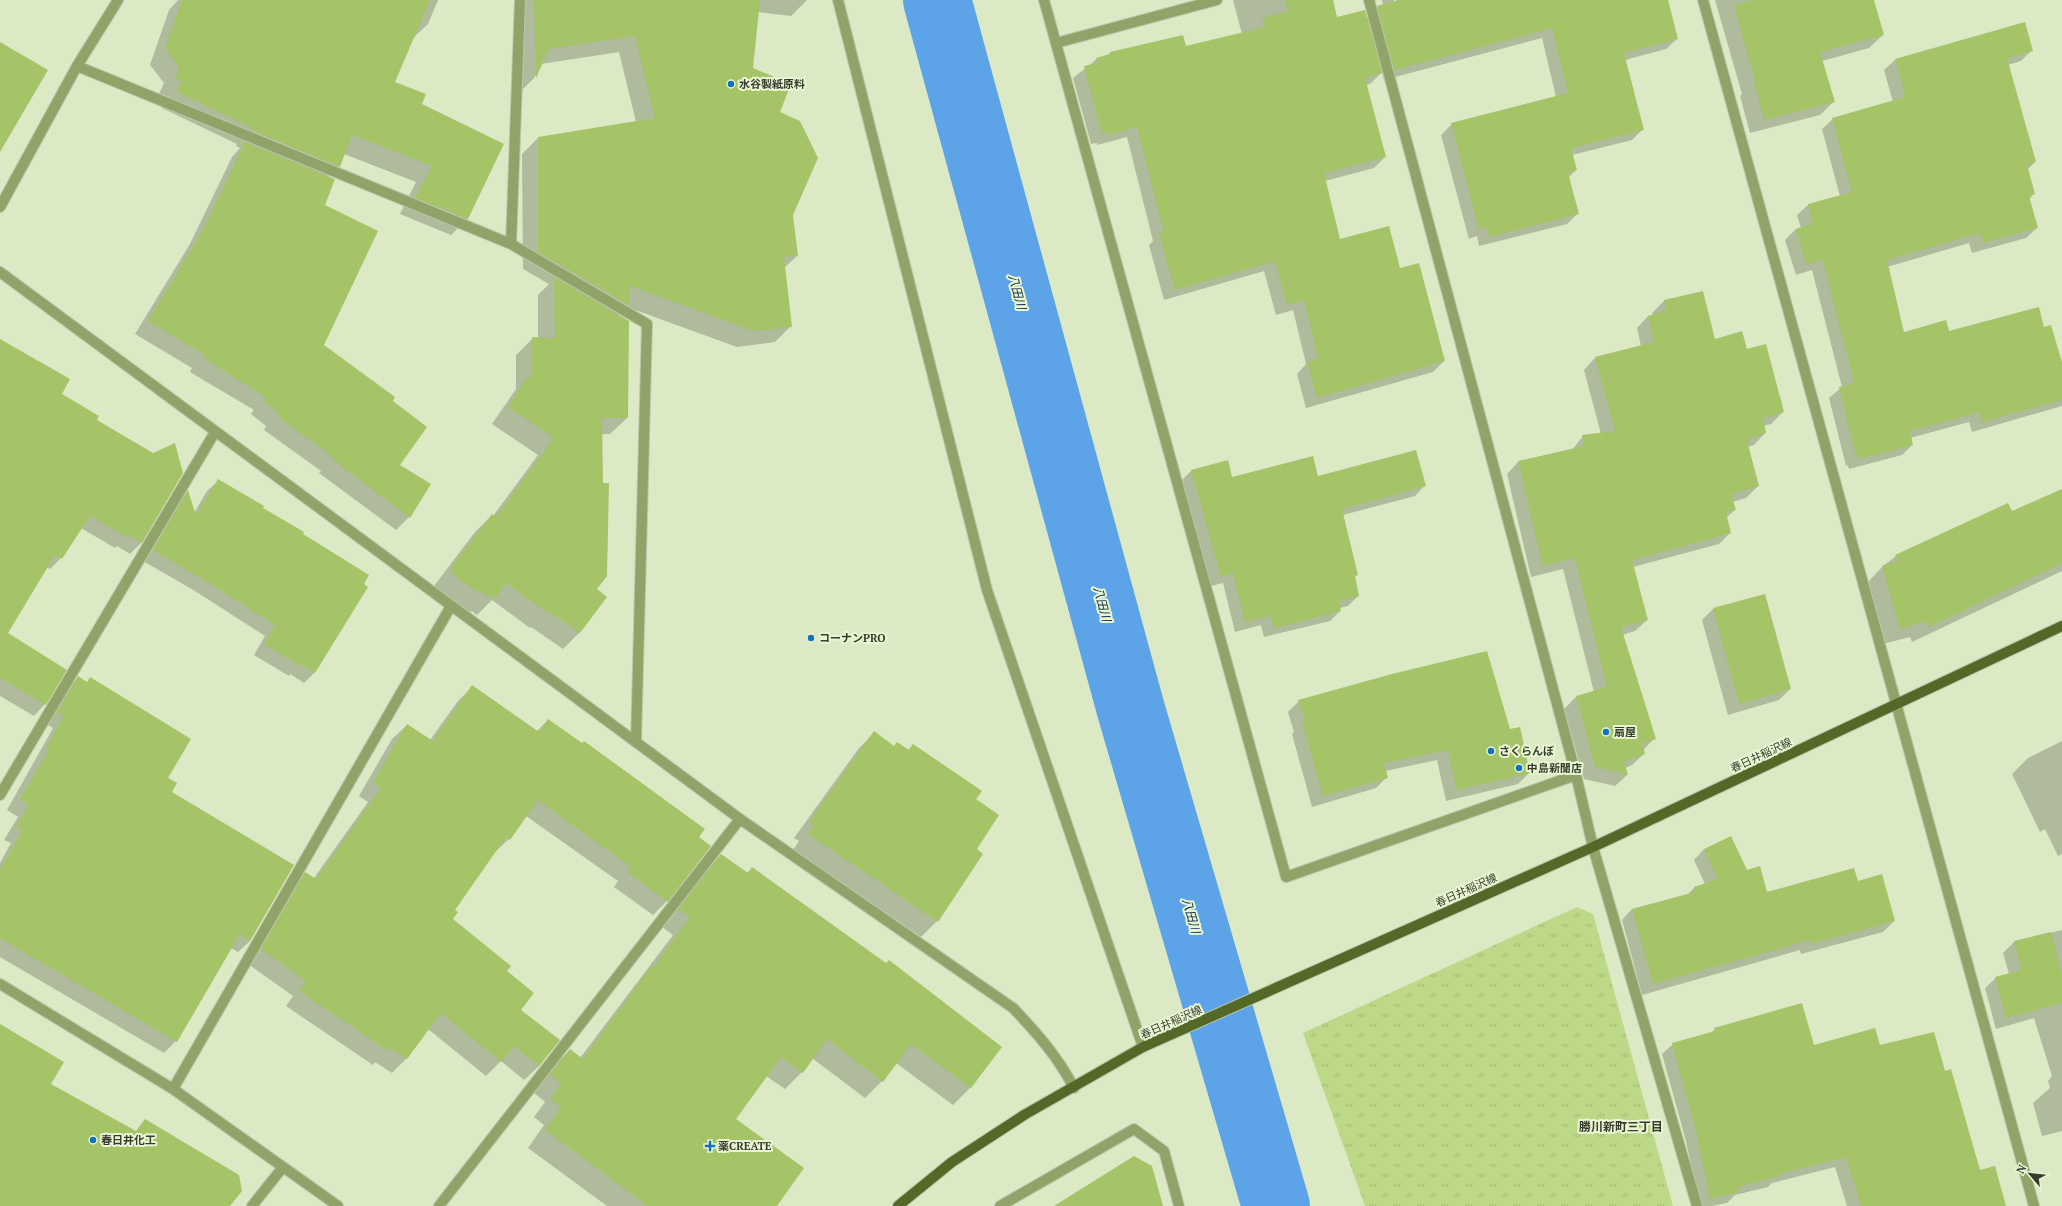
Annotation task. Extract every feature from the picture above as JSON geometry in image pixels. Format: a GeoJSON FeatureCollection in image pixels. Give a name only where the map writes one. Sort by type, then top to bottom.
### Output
{"type":"FeatureCollection","features":[{"type":"Feature","properties":{"kind":"main road","name":"春日井稲沢線"},"geometry":{"type":"LineString","coordinates":[[898,1206],[952,1162],[1024,1116],[1143,1047],[1593,847],[2062,626]]}},
{"type":"Feature","properties":{"kind":"street"},"geometry":{"type":"LineString","coordinates":[[0,207],[77,66],[118,0]]}},
{"type":"Feature","properties":{"kind":"street"},"geometry":{"type":"LineString","coordinates":[[511,244],[520,0]]}},
{"type":"Feature","properties":{"kind":"street"},"geometry":{"type":"LineString","coordinates":[[838,0],[987,590],[1143,1047]]}},
{"type":"Feature","properties":{"kind":"street"},"geometry":{"type":"LineString","coordinates":[[1044,0],[1286,877],[1576,775]]}},
{"type":"Feature","properties":{"kind":"street"},"geometry":{"type":"LineString","coordinates":[[1056,43],[1217,0]]}},
{"type":"Feature","properties":{"kind":"street"},"geometry":{"type":"LineString","coordinates":[[1369,0],[1576,775],[1593,847],[1697,1206]]}},
{"type":"Feature","properties":{"kind":"street"},"geometry":{"type":"LineString","coordinates":[[1703,0],[1895,705],[2034,1206]]}},
{"type":"Feature","properties":{"kind":"street"},"geometry":{"type":"LineString","coordinates":[[77,66],[511,244],[647,324],[636,742]]}},
{"type":"Feature","properties":{"kind":"street"},"geometry":{"type":"LineString","coordinates":[[0,272],[740,819],[1014,1008],[1040,1036],[1062,1066],[1074,1088]]}},
{"type":"Feature","properties":{"kind":"street"},"geometry":{"type":"LineString","coordinates":[[0,794],[215,432]]}},
{"type":"Feature","properties":{"kind":"street"},"geometry":{"type":"LineString","coordinates":[[173,1088],[451,606]]}},
{"type":"Feature","properties":{"kind":"street"},"geometry":{"type":"LineString","coordinates":[[439,1206],[740,819]]}},
{"type":"Feature","properties":{"kind":"street"},"geometry":{"type":"LineString","coordinates":[[0,984],[173,1088],[338,1206]]}},
{"type":"Feature","properties":{"kind":"street"},"geometry":{"type":"LineString","coordinates":[[1000,1206],[1134,1129],[1164,1152],[1179,1206]]}},
{"type":"Feature","properties":{"kind":"street"},"geometry":{"type":"LineString","coordinates":[[252,1206],[283,1167]]}},
{"type":"Feature","properties":{"kind":"green space"},"geometry":{"type":"Polygon","coordinates":[[[1577,907],[1593,914],[1673,1206],[1365,1206],[1303,1033],[1577,907]]]}},
{"type":"Feature","properties":{"kind":"building"},"geometry":{"type":"Polygon","coordinates":[[[182,0],[430,0],[395,82],[426,94],[422,104],[504,144],[468,219],[415,198],[432,166],[352,135],[340,167],[251,130],[252,128],[177,92],[181,80],[175,78],[179,67],[165,48],[182,0]]]}},
{"type":"Feature","properties":{"kind":"building"},"geometry":{"type":"Polygon","coordinates":[[[534,0],[760,0],[753,68],[791,84],[780,112],[800,121],[818,158],[793,215],[798,256],[784,257],[792,327],[754,331],[630,286],[630,306],[538,252],[538,137],[655,118],[635,36],[549,49],[536,78],[534,0]]]}},
{"type":"Feature","properties":{"kind":"building"},"geometry":{"type":"Polygon","coordinates":[[[1285,0],[1333,0],[1337,17],[1365,10],[1382,73],[1365,78],[1386,157],[1324,173],[1340,239],[1389,226],[1400,268],[1419,263],[1445,361],[1317,398],[1307,362],[1318,359],[1304,300],[1287,305],[1275,261],[1175,290],[1159,233],[1164,232],[1137,127],[1108,135],[1107,132],[1102,134],[1084,66],[1098,63],[1096,58],[1110,54],[1110,52],[1183,35],[1186,46],[1265,27],[1262,18],[1288,11],[1285,0]]]}},
{"type":"Feature","properties":{"kind":"building"},"geometry":{"type":"Polygon","coordinates":[[[1399,0],[1668,0],[1678,39],[1624,53],[1644,130],[1571,148],[1577,170],[1568,173],[1579,214],[1489,237],[1487,227],[1479,229],[1451,123],[1568,93],[1552,28],[1394,70],[1377,6],[1399,0]]]}},
{"type":"Feature","properties":{"kind":"building"},"geometry":{"type":"Polygon","coordinates":[[[1753,0],[1874,0],[1884,35],[1820,52],[1835,102],[1764,120],[1734,5],[1753,0]]]}},
{"type":"Feature","properties":{"kind":"building"},"geometry":{"type":"Polygon","coordinates":[[[2025,22],[2033,51],[2007,58],[2036,162],[2027,165],[2035,194],[2029,196],[2038,228],[1982,243],[1980,233],[1887,260],[1904,332],[1946,320],[1949,331],[2039,307],[2044,327],[2051,325],[2062,362],[2062,400],[1982,422],[1979,412],[1910,431],[1913,445],[1860,459],[1859,455],[1856,456],[1839,387],[1854,383],[1823,260],[1806,265],[1796,229],[1812,224],[1808,204],[1852,192],[1832,118],[1905,97],[1895,59],[2025,22]]]}},
{"type":"Feature","properties":{"kind":"building"},"geometry":{"type":"Polygon","coordinates":[[[0,42],[48,70],[0,152],[0,42]]]}},
{"type":"Feature","properties":{"kind":"building"},"geometry":{"type":"Polygon","coordinates":[[[245,142],[335,179],[325,205],[378,231],[324,345],[395,397],[393,401],[427,427],[400,465],[431,484],[410,518],[332,459],[333,457],[277,416],[279,413],[263,401],[266,397],[203,358],[205,355],[148,321],[203,230],[245,142]]]}},
{"type":"Feature","properties":{"kind":"building"},"geometry":{"type":"Polygon","coordinates":[[[554,277],[629,321],[628,418],[602,418],[603,483],[609,483],[607,576],[597,589],[607,597],[580,633],[506,583],[495,599],[489,595],[488,597],[480,591],[479,593],[452,574],[454,572],[450,569],[492,514],[496,517],[554,438],[508,407],[527,377],[532,377],[532,337],[555,338],[554,277]]]}},
{"type":"Feature","properties":{"kind":"building"},"geometry":{"type":"Polygon","coordinates":[[[1703,291],[1715,339],[1742,331],[1747,349],[1766,344],[1784,412],[1763,418],[1766,433],[1747,441],[1759,486],[1731,494],[1736,510],[1726,512],[1731,533],[1632,560],[1648,620],[1621,627],[1656,739],[1642,743],[1645,754],[1624,761],[1628,775],[1595,767],[1576,696],[1607,687],[1575,558],[1543,566],[1518,461],[1584,446],[1582,435],[1615,431],[1595,357],[1654,342],[1648,316],[1666,311],[1664,300],[1703,291]]]}},
{"type":"Feature","properties":{"kind":"building"},"geometry":{"type":"Polygon","coordinates":[[[0,339],[70,379],[62,394],[99,416],[97,420],[153,453],[175,443],[183,473],[142,543],[128,535],[127,537],[90,516],[62,559],[55,555],[8,633],[67,670],[46,705],[0,678],[0,339]]]}},
{"type":"Feature","properties":{"kind":"building"},"geometry":{"type":"Polygon","coordinates":[[[1416,450],[1426,486],[1342,509],[1358,575],[1355,576],[1359,596],[1339,601],[1341,611],[1274,628],[1271,616],[1245,622],[1233,573],[1221,577],[1191,470],[1228,460],[1232,477],[1313,456],[1318,476],[1416,450]]]}},
{"type":"Feature","properties":{"kind":"building"},"geometry":{"type":"Polygon","coordinates":[[[218,479],[264,506],[263,508],[304,532],[303,534],[369,575],[364,584],[368,587],[315,673],[301,664],[300,666],[264,644],[275,625],[206,581],[153,550],[188,490],[196,516],[218,479]]]}},
{"type":"Feature","properties":{"kind":"building"},"geometry":{"type":"Polygon","coordinates":[[[2062,489],[2062,563],[1929,627],[1926,621],[1900,629],[1882,566],[1898,561],[1895,555],[2008,503],[2012,511],[2062,489]]]}},
{"type":"Feature","properties":{"kind":"building"},"geometry":{"type":"Polygon","coordinates":[[[1765,594],[1791,689],[1739,704],[1713,608],[1765,594]]]}},
{"type":"Feature","properties":{"kind":"building"},"geometry":{"type":"Polygon","coordinates":[[[1487,651],[1510,729],[1520,727],[1530,773],[1457,790],[1448,750],[1384,763],[1388,778],[1323,796],[1302,722],[1305,721],[1298,700],[1392,674],[1487,651]]]}},
{"type":"Feature","properties":{"kind":"building"},"geometry":{"type":"Polygon","coordinates":[[[78,676],[87,682],[90,677],[191,739],[168,778],[177,783],[172,792],[294,865],[250,941],[240,934],[177,1042],[0,938],[0,870],[22,831],[16,827],[29,804],[20,799],[49,750],[46,748],[64,716],[57,712],[78,676]]]}},
{"type":"Feature","properties":{"kind":"building"},"geometry":{"type":"Polygon","coordinates":[[[472,685],[539,732],[548,719],[582,743],[584,741],[705,829],[699,837],[711,846],[668,902],[627,872],[631,867],[538,800],[510,840],[506,837],[455,910],[458,912],[453,919],[511,966],[507,971],[534,993],[521,1010],[560,1040],[539,1066],[514,1046],[501,1062],[441,1013],[407,1059],[390,1048],[388,1051],[299,991],[306,981],[261,949],[305,872],[316,879],[381,788],[373,782],[407,724],[433,741],[472,685]]]}},
{"type":"Feature","properties":{"kind":"building"},"geometry":{"type":"Polygon","coordinates":[[[874,731],[894,746],[897,742],[909,750],[913,744],[982,791],[976,799],[999,815],[977,849],[983,854],[938,922],[808,834],[814,825],[809,822],[874,731]]]}},
{"type":"Feature","properties":{"kind":"building"},"geometry":{"type":"Polygon","coordinates":[[[1731,836],[1747,870],[1760,866],[1767,892],[1854,868],[1858,881],[1882,874],[1895,921],[1811,944],[1810,940],[1653,984],[1632,909],[1695,892],[1694,887],[1718,879],[1704,849],[1731,836]]]}},
{"type":"Feature","properties":{"kind":"building"},"geometry":{"type":"Polygon","coordinates":[[[721,854],[748,873],[752,867],[886,963],[889,960],[1002,1047],[971,1088],[911,1044],[883,1082],[827,1039],[803,1073],[781,1057],[736,1119],[804,1168],[777,1206],[648,1206],[545,1130],[561,1107],[550,1099],[561,1084],[550,1074],[570,1049],[583,1059],[652,965],[654,967],[690,917],[678,909],[721,854]]]}},
{"type":"Feature","properties":{"kind":"building"},"geometry":{"type":"Polygon","coordinates":[[[2051,932],[2062,975],[2062,1003],[2006,1018],[1995,977],[2021,970],[2014,941],[2051,932]]]}},
{"type":"Feature","properties":{"kind":"building"},"geometry":{"type":"Polygon","coordinates":[[[1802,1003],[1814,1045],[1875,1028],[1880,1045],[1934,1032],[1945,1071],[1951,1069],[1980,1170],[1995,1166],[2006,1206],[1861,1206],[1846,1157],[1779,1174],[1780,1176],[1738,1187],[1739,1192],[1710,1199],[1696,1131],[1672,1043],[1715,1031],[1714,1028],[1802,1003]]]}},
{"type":"Feature","properties":{"kind":"building"},"geometry":{"type":"Polygon","coordinates":[[[0,1024],[64,1062],[51,1084],[136,1131],[145,1119],[239,1175],[242,1191],[230,1206],[0,1206],[0,1024]]]}},
{"type":"Feature","properties":{"kind":"building"},"geometry":{"type":"Polygon","coordinates":[[[1134,1156],[1152,1166],[1163,1206],[1054,1206],[1134,1156]]]}},
{"type":"Feature","properties":{"kind":"waterway","name":"八田川"},"geometry":{"type":"LineString","coordinates":[[937,0],[1131,710],[1276,1206]]}},
{"type":"Feature","properties":{"kind":"place","name":"水谷製紙原料"},"geometry":{"type":"Point","coordinates":[731,84]}},
{"type":"Feature","properties":{"kind":"place","name":"コーナンPRO"},"geometry":{"type":"Point","coordinates":[811,638]}},
{"type":"Feature","properties":{"kind":"place","name":"扇屋"},"geometry":{"type":"Point","coordinates":[1606,732]}},
{"type":"Feature","properties":{"kind":"place","name":"さくらんぼ"},"geometry":{"type":"Point","coordinates":[1491,751]}},
{"type":"Feature","properties":{"kind":"place","name":"中島新聞店"},"geometry":{"type":"Point","coordinates":[1519,768]}},
{"type":"Feature","properties":{"kind":"place","name":"春日井化工"},"geometry":{"type":"Point","coordinates":[93,1140]}},
{"type":"Feature","properties":{"kind":"place","name":"薬CREATE"},"geometry":{"type":"Point","coordinates":[710,1146]}},
{"type":"Feature","properties":{"kind":"district","name":"勝川新町三丁目"},"geometry":{"type":"Point","coordinates":[1621,1127]}}]}
